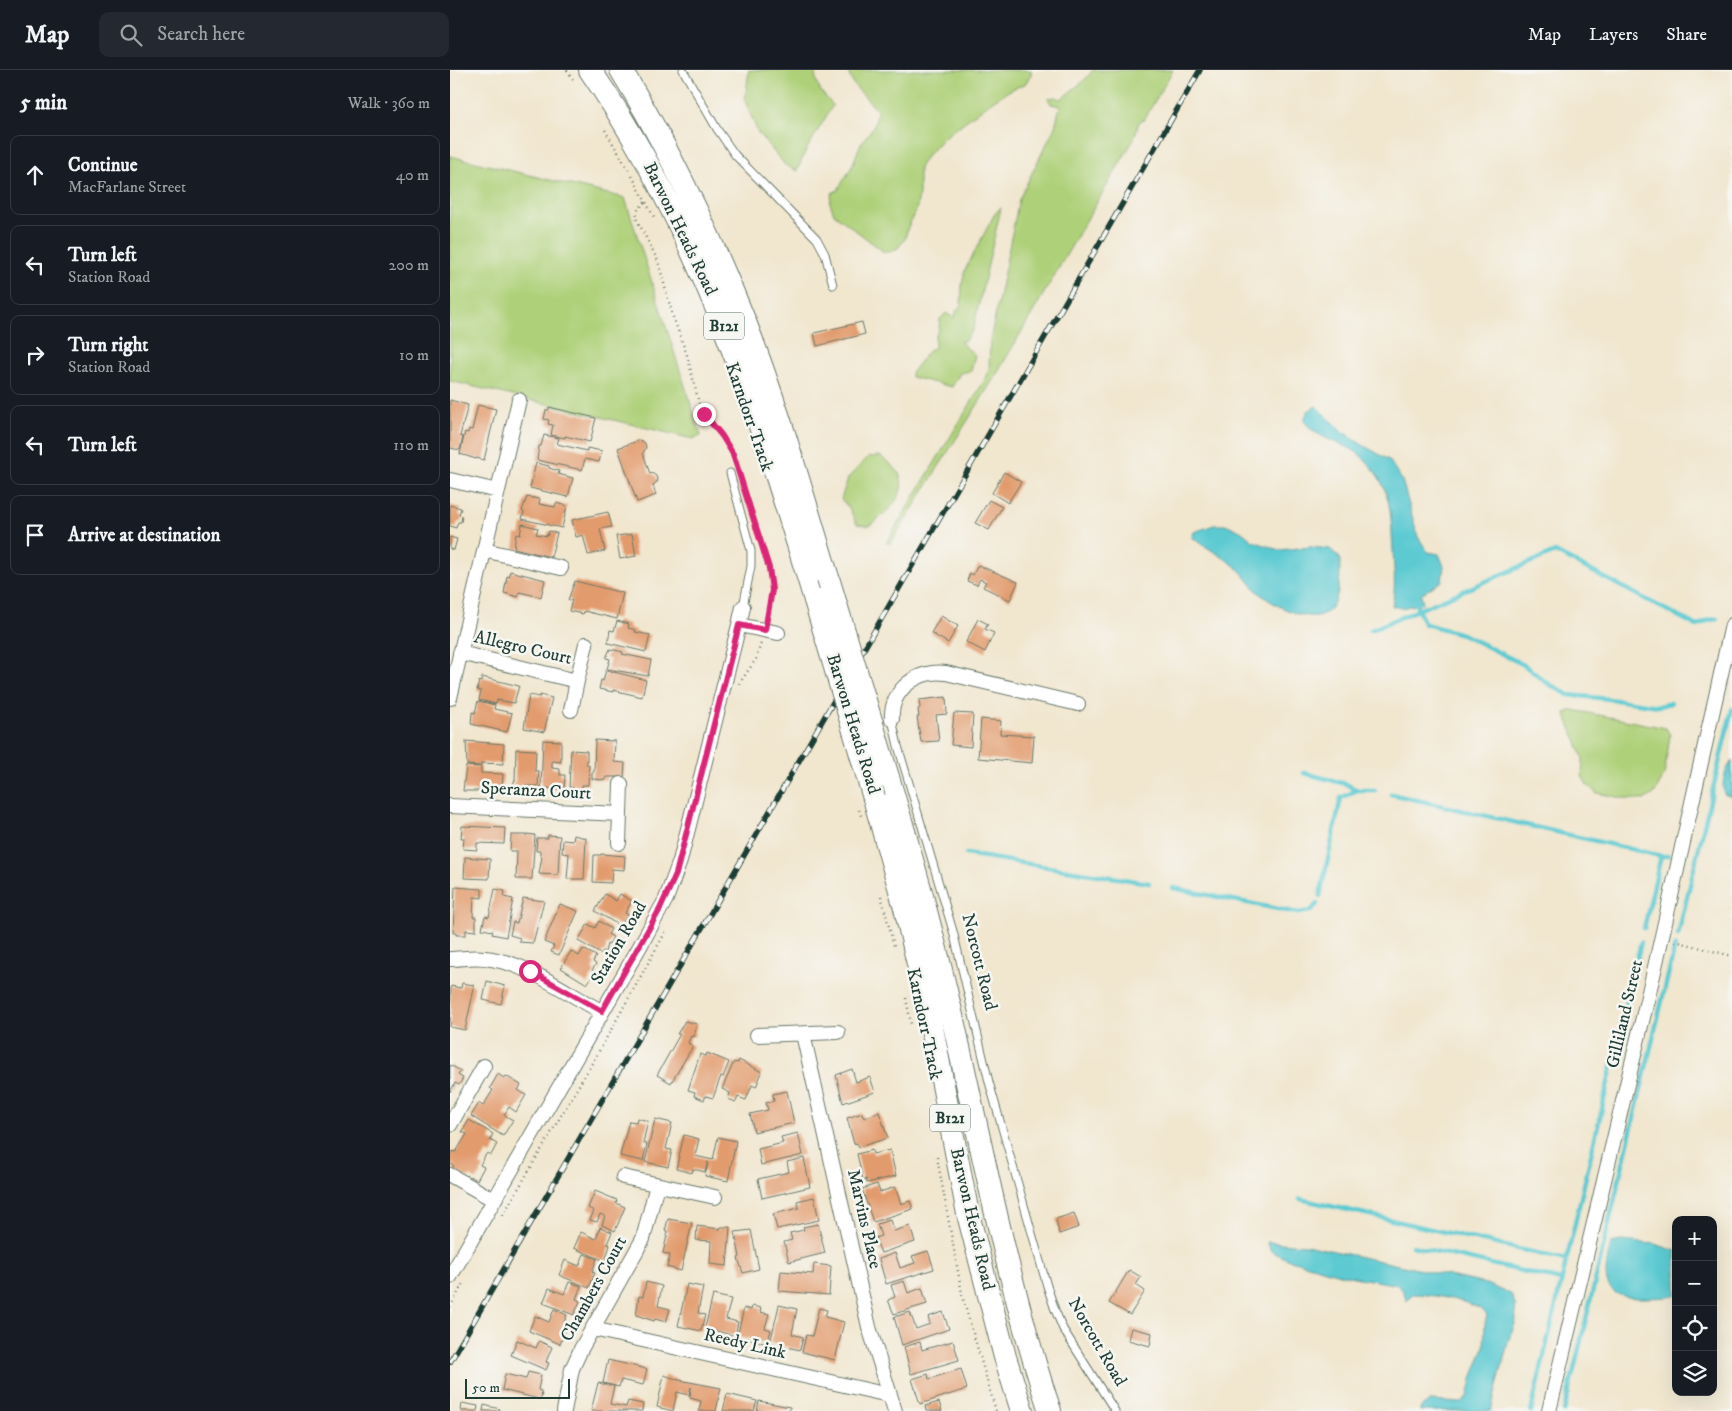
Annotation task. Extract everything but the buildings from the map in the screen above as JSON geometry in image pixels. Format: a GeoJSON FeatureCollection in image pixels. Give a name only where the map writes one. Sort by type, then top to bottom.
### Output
{"type":"FeatureCollection","features":[{"type":"Feature","properties":{"kind":"main road","name":"Barwon Heads Road"},"geometry":{"type":"LineString","coordinates":[[621,70],[675,166],[718,257],[745,323],[773,403],[828,578],[925,907],[1013,1284],[1050,1411]]}},
{"type":"Feature","properties":{"kind":"main road","name":"Barwon Heads Road"},"geometry":{"type":"LineString","coordinates":[[583,76],[616,107],[660,182],[710,289],[750,395],[815,600],[905,908],[928,1007],[968,1214],[1005,1357],[1022,1411]]}},
{"type":"Feature","properties":{"kind":"street"},"geometry":{"type":"LineString","coordinates":[[450,698],[452,678],[460,653],[519,400]]}},
{"type":"Feature","properties":{"kind":"street"},"geometry":{"type":"LineString","coordinates":[[450,480],[498,491]]}},
{"type":"Feature","properties":{"kind":"street"},"geometry":{"type":"LineString","coordinates":[[484,550],[561,568]]}},
{"type":"Feature","properties":{"kind":"street","name":"Station Road"},"geometry":{"type":"LineString","coordinates":[[450,1277],[656,917],[676,874],[743,607]]}},
{"type":"Feature","properties":{"kind":"street"},"geometry":{"type":"LineString","coordinates":[[739,625],[771,632]]}},
{"type":"Feature","properties":{"kind":"street","name":"Gilliland Street"},"geometry":{"type":"LineString","coordinates":[[1549,1411],[1662,937],[1732,625]]}},
{"type":"Feature","properties":{"kind":"street","name":"Allegro Court"},"geometry":{"type":"LineString","coordinates":[[570,710],[586,644]]}},
{"type":"Feature","properties":{"kind":"street","name":"Allegro Court"},"geometry":{"type":"LineString","coordinates":[[460,653],[577,680]]}},
{"type":"Feature","properties":{"kind":"street","name":"Norcott Road"},"geometry":{"type":"LineString","coordinates":[[892,719],[893,707],[903,688],[913,679],[932,673],[946,673],[1078,704]]}},
{"type":"Feature","properties":{"kind":"street"},"geometry":{"type":"LineString","coordinates":[[619,843],[621,784]]}},
{"type":"Feature","properties":{"kind":"street","name":"Speranza Court"},"geometry":{"type":"LineString","coordinates":[[450,806],[620,814]]}},
{"type":"Feature","properties":{"kind":"street"},"geometry":{"type":"LineString","coordinates":[[450,959],[483,957],[506,962],[530,971],[602,1011]]}},
{"type":"Feature","properties":{"kind":"street"},"geometry":{"type":"LineString","coordinates":[[757,1035],[838,1032]]}},
{"type":"Feature","properties":{"kind":"street","name":"Marvins Place"},"geometry":{"type":"LineString","coordinates":[[803,1034],[869,1326],[895,1411]]}},
{"type":"Feature","properties":{"kind":"street"},"geometry":{"type":"LineString","coordinates":[[450,1125],[484,1066]]}},
{"type":"Feature","properties":{"kind":"street"},"geometry":{"type":"LineString","coordinates":[[450,1175],[494,1200]]}},
{"type":"Feature","properties":{"kind":"street"},"geometry":{"type":"LineString","coordinates":[[623,1177],[715,1197]]}},
{"type":"Feature","properties":{"kind":"street","name":"Chambers Court"},"geometry":{"type":"LineString","coordinates":[[564,1411],[572,1369],[581,1349],[643,1239],[657,1185]]}},
{"type":"Feature","properties":{"kind":"street","name":"Reedy Link"},"geometry":{"type":"LineString","coordinates":[[593,1329],[889,1395]]}},
{"type":"Feature","properties":{"kind":"lane"},"geometry":{"type":"LineString","coordinates":[[683,70],[716,129],[735,155],[817,239],[824,254],[833,285]]}},
{"type":"Feature","properties":{"kind":"lane","name":"Station Road"},"geometry":{"type":"LineString","coordinates":[[730,473],[752,556],[743,607]]}},
{"type":"Feature","properties":{"kind":"lane","name":"Norcott Road"},"geometry":{"type":"LineString","coordinates":[[892,719],[898,746],[954,932],[1009,1158],[1054,1310],[1066,1334],[1115,1411]]}},
{"type":"Feature","properties":{"kind":"path"},"geometry":{"type":"LineString","coordinates":[[567,70],[583,76]]}},
{"type":"Feature","properties":{"kind":"path"},"geometry":{"type":"LineString","coordinates":[[601,123],[656,223]]}},
{"type":"Feature","properties":{"kind":"path"},"geometry":{"type":"LineString","coordinates":[[645,202],[638,210],[636,218],[658,261],[673,317],[687,355],[700,407],[728,444],[738,470]]}},
{"type":"Feature","properties":{"kind":"path"},"geometry":{"type":"LineString","coordinates":[[758,532],[772,583],[769,608],[771,632]]}},
{"type":"Feature","properties":{"kind":"path","name":"Karndorr Track"},"geometry":{"type":"LineString","coordinates":[[880,892],[894,946]]}},
{"type":"Feature","properties":{"kind":"path"},"geometry":{"type":"LineString","coordinates":[[1662,937],[1732,956]]}},
{"type":"Feature","properties":{"kind":"path","name":"Karndorr Track"},"geometry":{"type":"LineString","coordinates":[[904,992],[912,1028]]}},
{"type":"Feature","properties":{"kind":"path"},"geometry":{"type":"LineString","coordinates":[[936,1154],[963,1299],[996,1411]]}},
{"type":"Feature","properties":{"kind":"green space"},"geometry":{"type":"Polygon","coordinates":[[[749,70],[815,70],[816,81],[820,89],[833,105],[805,152],[797,171],[785,165],[758,133],[745,101],[749,70]]]}},
{"type":"Feature","properties":{"kind":"green space"},"geometry":{"type":"Polygon","coordinates":[[[850,70],[1031,70],[1031,75],[1025,84],[1012,89],[994,100],[943,138],[925,158],[919,168],[919,195],[916,211],[908,227],[905,239],[898,248],[890,252],[884,252],[834,214],[830,203],[832,193],[838,190],[850,170],[862,142],[873,127],[876,117],[877,110],[854,85],[849,75],[850,70]]]}},
{"type":"Feature","properties":{"kind":"green space"},"geometry":{"type":"Polygon","coordinates":[[[1093,70],[1173,70],[1144,120],[1139,122],[1134,139],[998,372],[891,543],[886,543],[986,378],[989,370],[990,341],[1019,199],[1055,127],[1060,106],[1051,104],[1048,98],[1056,97],[1061,99],[1082,82],[1093,70]]]}},
{"type":"Feature","properties":{"kind":"green space"},"geometry":{"type":"Polygon","coordinates":[[[450,156],[625,198],[701,436],[693,439],[450,381],[450,156]]]}},
{"type":"Feature","properties":{"kind":"green space"},"geometry":{"type":"Polygon","coordinates":[[[1001,208],[973,330],[964,341],[960,342],[975,355],[971,371],[960,373],[952,387],[911,377],[911,373],[930,349],[935,348],[935,337],[939,329],[940,319],[946,313],[954,318],[961,305],[965,270],[994,215],[1001,208]]]}},
{"type":"Feature","properties":{"kind":"green space"},"geometry":{"type":"Polygon","coordinates":[[[880,456],[898,472],[901,480],[899,496],[882,516],[869,526],[857,524],[849,508],[841,499],[848,478],[868,457],[880,456]]]}},
{"type":"Feature","properties":{"kind":"green space"},"geometry":{"type":"Polygon","coordinates":[[[1573,710],[1666,728],[1670,735],[1664,776],[1654,794],[1644,800],[1627,799],[1597,793],[1587,785],[1582,776],[1583,758],[1565,713],[1573,710]]]}},
{"type":"Feature","properties":{"kind":"water"},"geometry":{"type":"Polygon","coordinates":[[[1316,406],[1340,430],[1389,460],[1402,480],[1418,537],[1428,552],[1439,554],[1444,566],[1442,581],[1421,594],[1423,603],[1401,608],[1392,606],[1394,578],[1392,527],[1387,496],[1378,476],[1364,459],[1351,449],[1318,434],[1307,425],[1304,420],[1308,411],[1316,406]]]}},
{"type":"Feature","properties":{"kind":"water"},"geometry":{"type":"Polygon","coordinates":[[[1214,525],[1228,525],[1242,532],[1253,541],[1279,550],[1311,547],[1330,549],[1340,558],[1338,592],[1333,605],[1322,615],[1313,616],[1293,612],[1265,598],[1236,567],[1192,537],[1194,532],[1214,525]]]}},
{"type":"Feature","properties":{"kind":"water"},"geometry":{"type":"Polygon","coordinates":[[[1732,761],[1732,797],[1724,794],[1723,781],[1727,768],[1732,761]]]}},
{"type":"Feature","properties":{"kind":"water"},"geometry":{"type":"Polygon","coordinates":[[[1621,1241],[1655,1244],[1672,1250],[1672,1296],[1661,1298],[1631,1297],[1620,1295],[1613,1291],[1608,1285],[1606,1277],[1611,1243],[1621,1241]]]}},
{"type":"Feature","properties":{"kind":"water"},"geometry":{"type":"Polygon","coordinates":[[[1267,1242],[1306,1245],[1486,1284],[1511,1294],[1515,1304],[1516,1321],[1508,1342],[1491,1411],[1420,1411],[1420,1408],[1430,1401],[1462,1403],[1468,1396],[1484,1347],[1487,1315],[1482,1310],[1464,1302],[1430,1295],[1412,1294],[1407,1301],[1398,1285],[1343,1275],[1287,1259],[1271,1251],[1267,1242]]]}},
{"type":"Feature","properties":{"kind":"waterway"},"geometry":{"type":"LineString","coordinates":[[1371,630],[1555,552],[1697,626],[1709,620],[1717,619]]}},
{"type":"Feature","properties":{"kind":"waterway"},"geometry":{"type":"LineString","coordinates":[[1415,600],[1425,624],[1462,634],[1524,665],[1547,683],[1569,695],[1659,706],[1671,703]]}},
{"type":"Feature","properties":{"kind":"waterway"},"geometry":{"type":"LineString","coordinates":[[1678,935],[1732,709]]}},
{"type":"Feature","properties":{"kind":"waterway"},"geometry":{"type":"LineString","coordinates":[[1304,773],[1346,784],[1357,790]]}},
{"type":"Feature","properties":{"kind":"waterway"},"geometry":{"type":"LineString","coordinates":[[1320,896],[1341,798],[1357,790],[1375,790]]}},
{"type":"Feature","properties":{"kind":"waterway"},"geometry":{"type":"LineString","coordinates":[[1391,794],[1661,856],[1668,856]]}},
{"type":"Feature","properties":{"kind":"waterway"},"geometry":{"type":"LineString","coordinates":[[966,854],[1149,883]]}},
{"type":"Feature","properties":{"kind":"waterway"},"geometry":{"type":"LineString","coordinates":[[1644,928],[1661,856]]}},
{"type":"Feature","properties":{"kind":"waterway"},"geometry":{"type":"LineString","coordinates":[[1173,888],[1298,913],[1311,911],[1317,904]]}},
{"type":"Feature","properties":{"kind":"waterway"},"geometry":{"type":"LineString","coordinates":[[1531,1411],[1641,942]]}},
{"type":"Feature","properties":{"kind":"waterway"},"geometry":{"type":"LineString","coordinates":[[1564,1411],[1675,946]]}},
{"type":"Feature","properties":{"kind":"waterway"},"geometry":{"type":"LineString","coordinates":[[1300,1199],[1566,1260]]}},
{"type":"Feature","properties":{"kind":"waterway"},"geometry":{"type":"LineString","coordinates":[[1412,1246],[1561,1280]]}},
{"type":"Feature","properties":{"kind":"railway"},"geometry":{"type":"LineString","coordinates":[[450,1362],[1200,70]]}},
{"type":"Feature","properties":{"kind":"route"},"geometry":{"type":"LineString","coordinates":[[530,971],[586,1004],[602,1011],[666,899],[676,874],[739,625],[765,630],[772,590],[769,568],[733,454],[728,444],[704,414]]}}]}
